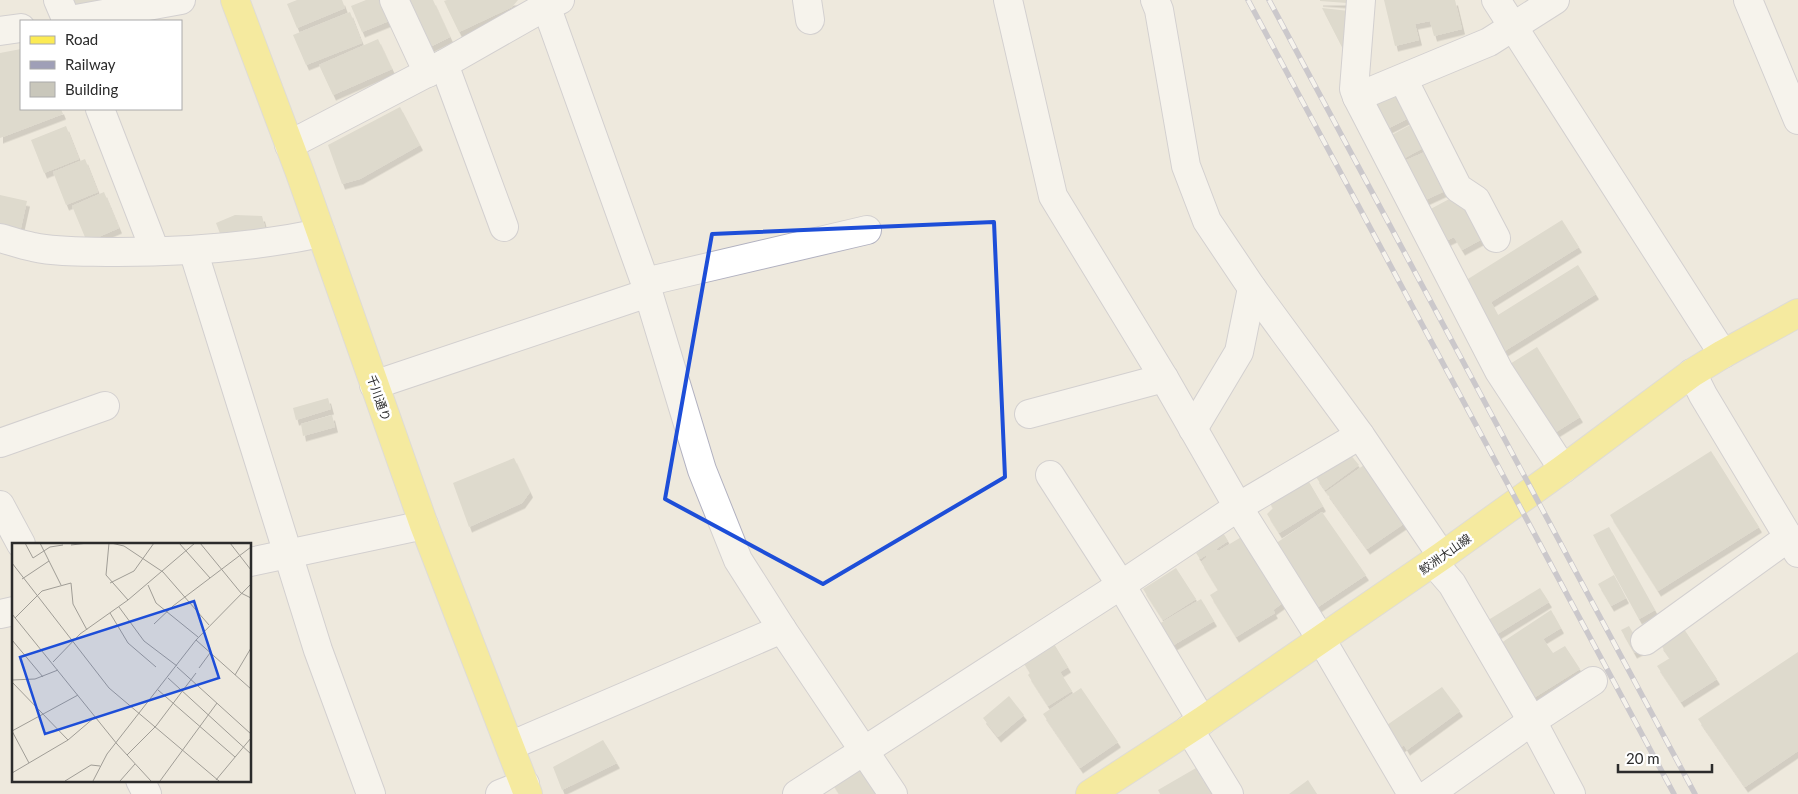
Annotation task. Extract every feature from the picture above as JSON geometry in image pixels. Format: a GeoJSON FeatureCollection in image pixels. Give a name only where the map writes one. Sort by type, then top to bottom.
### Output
{"type":"FeatureCollection","features":[{"type":"Feature","properties":{"kind":"main road","name":"千川通り"},"geometry":{"type":"LineString","coordinates":[[235,0],[321,233],[424,525],[510,746],[518,791]]}},
{"type":"Feature","properties":{"kind":"main road","name":"鮫洲大山線"},"geometry":{"type":"LineString","coordinates":[[1090,794],[1195,725],[1438,559],[1564,469],[1692,373],[1723,354],[1798,314]]}},
{"type":"Feature","properties":{"kind":"street"},"geometry":{"type":"LineString","coordinates":[[58,0],[66,20]]}},
{"type":"Feature","properties":{"kind":"street"},"geometry":{"type":"LineString","coordinates":[[71,20],[181,0]]}},
{"type":"Feature","properties":{"kind":"street"},"geometry":{"type":"LineString","coordinates":[[394,0],[436,69],[504,228]]}},
{"type":"Feature","properties":{"kind":"street"},"geometry":{"type":"LineString","coordinates":[[1008,0],[1053,196],[1164,378],[1238,507],[1321,639],[1412,794]]}},
{"type":"Feature","properties":{"kind":"street"},"geometry":{"type":"LineString","coordinates":[[1154,0],[1159,10],[1186,166],[1206,221],[1252,288],[1360,435],[1438,559],[1532,721],[1571,794]]}},
{"type":"Feature","properties":{"kind":"street"},"geometry":{"type":"LineString","coordinates":[[1361,0],[1354,89],[1357,97],[1499,370],[1564,469]]}},
{"type":"Feature","properties":{"kind":"street"},"geometry":{"type":"LineString","coordinates":[[1496,0],[1723,354]]}},
{"type":"Feature","properties":{"kind":"street"},"geometry":{"type":"LineString","coordinates":[[1357,97],[1489,42],[1555,0]]}},
{"type":"Feature","properties":{"kind":"street"},"geometry":{"type":"LineString","coordinates":[[1748,0],[1798,120]]}},
{"type":"Feature","properties":{"kind":"street"},"geometry":{"type":"LineString","coordinates":[[289,145],[436,69],[550,2],[647,287],[702,470],[738,560],[892,794]]}},
{"type":"Feature","properties":{"kind":"street"},"geometry":{"type":"LineString","coordinates":[[0,31],[20,28]]}},
{"type":"Feature","properties":{"kind":"street"},"geometry":{"type":"LineString","coordinates":[[1403,79],[1458,188],[1476,200],[1496,238]]}},
{"type":"Feature","properties":{"kind":"street"},"geometry":{"type":"LineString","coordinates":[[100,110],[155,251]]}},
{"type":"Feature","properties":{"kind":"street"},"geometry":{"type":"LineString","coordinates":[[374,385],[647,287],[866,230]]}},
{"type":"Feature","properties":{"kind":"street"},"geometry":{"type":"LineString","coordinates":[[0,238],[34,247],[72,251],[155,251],[192,250],[279,242],[321,233]]}},
{"type":"Feature","properties":{"kind":"street"},"geometry":{"type":"LineString","coordinates":[[192,250],[318,650],[371,794]]}},
{"type":"Feature","properties":{"kind":"street"},"geometry":{"type":"LineString","coordinates":[[1193,429],[1239,352],[1252,288]]}},
{"type":"Feature","properties":{"kind":"street"},"geometry":{"type":"LineString","coordinates":[[1645,640],[1793,545],[1702,395],[1692,373]]}},
{"type":"Feature","properties":{"kind":"street"},"geometry":{"type":"LineString","coordinates":[[1029,414],[1164,378]]}},
{"type":"Feature","properties":{"kind":"street"},"geometry":{"type":"LineString","coordinates":[[0,443],[106,406]]}},
{"type":"Feature","properties":{"kind":"street"},"geometry":{"type":"LineString","coordinates":[[797,794],[1122,585],[1238,507],[1360,435]]}},
{"type":"Feature","properties":{"kind":"street"},"geometry":{"type":"LineString","coordinates":[[1050,475],[1122,585],[1230,794]]}},
{"type":"Feature","properties":{"kind":"street"},"geometry":{"type":"LineString","coordinates":[[0,505],[20,543]]}},
{"type":"Feature","properties":{"kind":"street"},"geometry":{"type":"LineString","coordinates":[[251,562],[424,525]]}},
{"type":"Feature","properties":{"kind":"street"},"geometry":{"type":"LineString","coordinates":[[510,746],[782,629]]}},
{"type":"Feature","properties":{"kind":"street"},"geometry":{"type":"LineString","coordinates":[[1430,794],[1532,721],[1593,681]]}},
{"type":"Feature","properties":{"kind":"street"},"geometry":{"type":"LineString","coordinates":[[141,782],[147,794]]}},
{"type":"Feature","properties":{"kind":"highlighted area"},"geometry":{"type":"Polygon","coordinates":[[[994,222],[1005,477],[823,584],[665,499],[712,234],[994,222]]]}},
{"type":"Feature","properties":{"kind":"building"},"geometry":{"type":"Polygon","coordinates":[[[69,0],[113,0],[74,12],[69,0]]]}},
{"type":"Feature","properties":{"kind":"building"},"geometry":{"type":"Polygon","coordinates":[[[297,0],[342,0],[345,8],[297,28],[287,4],[297,0]]]}},
{"type":"Feature","properties":{"kind":"building"},"geometry":{"type":"Polygon","coordinates":[[[366,0],[380,0],[389,21],[362,32],[351,6],[366,0]]]}},
{"type":"Feature","properties":{"kind":"building"},"geometry":{"type":"Polygon","coordinates":[[[403,0],[433,0],[450,37],[426,49],[403,0]]]}},
{"type":"Feature","properties":{"kind":"building"},"geometry":{"type":"Polygon","coordinates":[[[518,0],[512,7],[459,32],[444,1],[518,0]]]}},
{"type":"Feature","properties":{"kind":"building"},"geometry":{"type":"Polygon","coordinates":[[[1346,0],[1347,3],[1320,1],[1346,0]]]}},
{"type":"Feature","properties":{"kind":"building"},"geometry":{"type":"Polygon","coordinates":[[[1384,0],[1455,0],[1462,29],[1434,36],[1430,21],[1415,24],[1419,40],[1395,46],[1384,0]]]}},
{"type":"Feature","properties":{"kind":"building"},"geometry":{"type":"Polygon","coordinates":[[[1322,8],[1349,11],[1348,47],[1342,47],[1322,8]]]}},
{"type":"Feature","properties":{"kind":"building"},"geometry":{"type":"Polygon","coordinates":[[[350,12],[362,43],[306,65],[293,35],[350,12]]]}},
{"type":"Feature","properties":{"kind":"building"},"geometry":{"type":"Polygon","coordinates":[[[378,39],[392,69],[333,95],[319,65],[378,39]]]}},
{"type":"Feature","properties":{"kind":"building"},"geometry":{"type":"Polygon","coordinates":[[[20,49],[20,110],[61,110],[63,114],[0,138],[0,53],[20,49]]]}},
{"type":"Feature","properties":{"kind":"building"},"geometry":{"type":"Polygon","coordinates":[[[1394,89],[1409,118],[1385,130],[1370,102],[1394,89]]]}},
{"type":"Feature","properties":{"kind":"building"},"geometry":{"type":"Polygon","coordinates":[[[400,107],[420,145],[360,179],[342,184],[328,145],[400,107]]]}},
{"type":"Feature","properties":{"kind":"building"},"geometry":{"type":"Polygon","coordinates":[[[1412,124],[1425,147],[1401,160],[1388,137],[1412,124]]]}},
{"type":"Feature","properties":{"kind":"building"},"geometry":{"type":"Polygon","coordinates":[[[66,126],[79,159],[44,173],[31,140],[66,126]]]}},
{"type":"Feature","properties":{"kind":"building"},"geometry":{"type":"Polygon","coordinates":[[[1427,151],[1447,190],[1421,202],[1402,162],[1427,151]]]}},
{"type":"Feature","properties":{"kind":"building"},"geometry":{"type":"Polygon","coordinates":[[[85,159],[98,192],[66,205],[53,172],[85,159]]]}},
{"type":"Feature","properties":{"kind":"building"},"geometry":{"type":"Polygon","coordinates":[[[104,192],[119,228],[87,242],[72,206],[104,192]]]}},
{"type":"Feature","properties":{"kind":"building"},"geometry":{"type":"Polygon","coordinates":[[[0,195],[27,201],[20,232],[0,227],[0,195]]]}},
{"type":"Feature","properties":{"kind":"building"},"geometry":{"type":"Polygon","coordinates":[[[1453,197],[1457,204],[1465,200],[1486,237],[1462,250],[1454,237],[1442,243],[1425,212],[1453,197]]]}},
{"type":"Feature","properties":{"kind":"building"},"geometry":{"type":"Polygon","coordinates":[[[235,215],[262,216],[266,231],[221,236],[216,223],[235,215]]]}},
{"type":"Feature","properties":{"kind":"building"},"geometry":{"type":"Polygon","coordinates":[[[1562,220],[1579,247],[1491,302],[1498,315],[1578,265],[1596,294],[1503,352],[1460,284],[1562,220]]]}},
{"type":"Feature","properties":{"kind":"building"},"geometry":{"type":"Polygon","coordinates":[[[1537,347],[1580,417],[1548,437],[1505,367],[1537,347]]]}},
{"type":"Feature","properties":{"kind":"building"},"geometry":{"type":"Polygon","coordinates":[[[328,398],[331,409],[296,420],[293,408],[328,398]]]}},
{"type":"Feature","properties":{"kind":"building"},"geometry":{"type":"Polygon","coordinates":[[[332,415],[335,427],[303,436],[301,424],[332,415]]]}},
{"type":"Feature","properties":{"kind":"building"},"geometry":{"type":"Polygon","coordinates":[[[1711,451],[1759,527],[1658,591],[1610,515],[1711,451]]]}},
{"type":"Feature","properties":{"kind":"building"},"geometry":{"type":"Polygon","coordinates":[[[1349,453],[1359,465],[1325,490],[1316,477],[1349,453]]]}},
{"type":"Feature","properties":{"kind":"building"},"geometry":{"type":"Polygon","coordinates":[[[514,458],[530,492],[522,503],[469,527],[453,483],[514,458]]]}},
{"type":"Feature","properties":{"kind":"building"},"geometry":{"type":"Polygon","coordinates":[[[1364,465],[1405,523],[1367,549],[1326,492],[1364,465]]]}},
{"type":"Feature","properties":{"kind":"building"},"geometry":{"type":"Polygon","coordinates":[[[1306,477],[1323,506],[1279,533],[1267,514],[1273,508],[1268,500],[1306,477]]]}},
{"type":"Feature","properties":{"kind":"building"},"geometry":{"type":"Polygon","coordinates":[[[1322,512],[1366,575],[1315,609],[1272,546],[1322,512]]]}},
{"type":"Feature","properties":{"kind":"building"},"geometry":{"type":"Polygon","coordinates":[[[1609,527],[1655,610],[1639,619],[1593,535],[1609,527]]]}},
{"type":"Feature","properties":{"kind":"building"},"geometry":{"type":"Polygon","coordinates":[[[1222,531],[1228,541],[1216,549],[1218,551],[1243,536],[1284,602],[1273,610],[1275,613],[1236,637],[1210,595],[1218,590],[1201,562],[1207,557],[1206,555],[1200,559],[1196,553],[1199,551],[1197,548],[1222,531]]]}},
{"type":"Feature","properties":{"kind":"building"},"geometry":{"type":"Polygon","coordinates":[[[1176,568],[1196,599],[1163,620],[1143,589],[1176,568]]]}},
{"type":"Feature","properties":{"kind":"building"},"geometry":{"type":"Polygon","coordinates":[[[1614,575],[1626,598],[1611,606],[1598,584],[1614,575]]]}},
{"type":"Feature","properties":{"kind":"building"},"geometry":{"type":"Polygon","coordinates":[[[1540,588],[1549,602],[1494,636],[1485,622],[1540,588]]]}},
{"type":"Feature","properties":{"kind":"building"},"geometry":{"type":"Polygon","coordinates":[[[1201,599],[1214,621],[1172,646],[1159,624],[1201,599]]]}},
{"type":"Feature","properties":{"kind":"building"},"geometry":{"type":"Polygon","coordinates":[[[1551,610],[1561,628],[1543,639],[1553,653],[1565,646],[1580,669],[1532,699],[1498,645],[1551,610]]]}},
{"type":"Feature","properties":{"kind":"building"},"geometry":{"type":"Polygon","coordinates":[[[1629,626],[1642,649],[1634,653],[1621,630],[1629,626]]]}},
{"type":"Feature","properties":{"kind":"building"},"geometry":{"type":"Polygon","coordinates":[[[1684,629],[1717,679],[1681,702],[1657,666],[1670,658],[1660,644],[1684,629]]]}},
{"type":"Feature","properties":{"kind":"building"},"geometry":{"type":"Polygon","coordinates":[[[1051,639],[1068,667],[1060,672],[1072,691],[1048,706],[1028,675],[1030,673],[1021,658],[1051,639]]]}},
{"type":"Feature","properties":{"kind":"building"},"geometry":{"type":"Polygon","coordinates":[[[1798,652],[1798,751],[1745,787],[1698,719],[1798,652]]]}},
{"type":"Feature","properties":{"kind":"building"},"geometry":{"type":"Polygon","coordinates":[[[1442,687],[1460,711],[1407,750],[1404,745],[1400,748],[1387,725],[1442,687]]]}},
{"type":"Feature","properties":{"kind":"building"},"geometry":{"type":"Polygon","coordinates":[[[1081,688],[1118,742],[1080,768],[1043,714],[1081,688]]]}},
{"type":"Feature","properties":{"kind":"building"},"geometry":{"type":"Polygon","coordinates":[[[1009,696],[1024,715],[998,737],[983,718],[1009,696]]]}},
{"type":"Feature","properties":{"kind":"building"},"geometry":{"type":"Polygon","coordinates":[[[603,740],[617,763],[562,790],[553,767],[603,740]]]}},
{"type":"Feature","properties":{"kind":"building"},"geometry":{"type":"Polygon","coordinates":[[[858,764],[877,794],[839,794],[831,781],[858,764]]]}},
{"type":"Feature","properties":{"kind":"building"},"geometry":{"type":"Polygon","coordinates":[[[1196,768],[1204,782],[1207,781],[1214,794],[1160,794],[1158,790],[1196,768]]]}},
{"type":"Feature","properties":{"kind":"building"},"geometry":{"type":"Polygon","coordinates":[[[1308,780],[1317,794],[1289,794],[1308,780]]]}},
{"type":"Feature","properties":{"kind":"railway"},"geometry":{"type":"LineString","coordinates":[[1248,0],[1674,794]]}},
{"type":"Feature","properties":{"kind":"railway"},"geometry":{"type":"LineString","coordinates":[[1269,0],[1695,794]]}}]}
